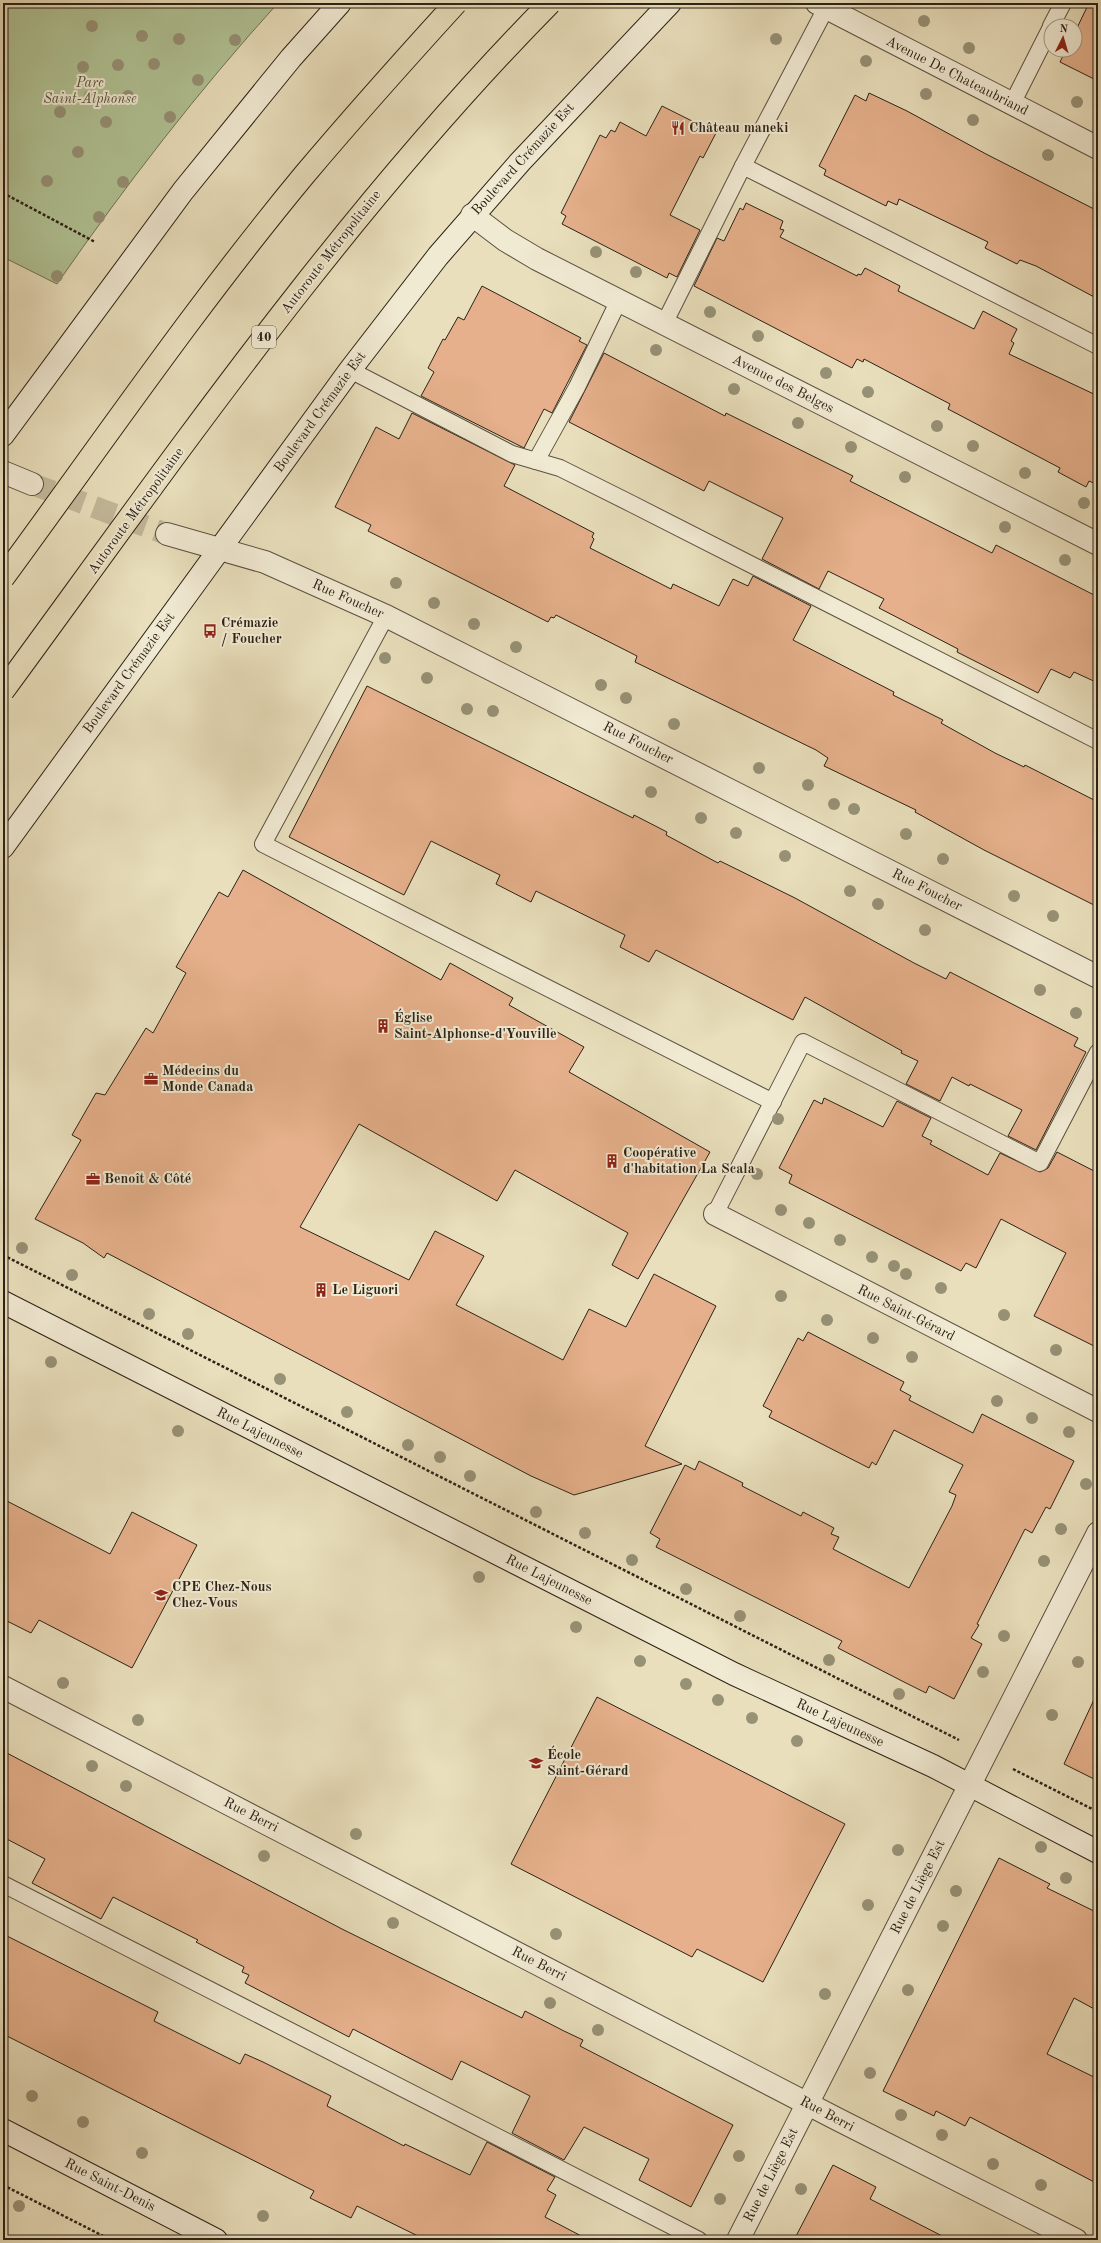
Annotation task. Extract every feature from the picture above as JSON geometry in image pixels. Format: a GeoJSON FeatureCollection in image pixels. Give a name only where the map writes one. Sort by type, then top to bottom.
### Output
{"type":"FeatureCollection","features":[{"type":"Feature","properties":{"kind":"highway"},"geometry":{"type":"LineString","coordinates":[[3,578],[194,316],[244,251],[305,175],[456,3]]}},
{"type":"Feature","properties":{"kind":"highway","name":"Autoroute Métropolitaine"},"geometry":{"type":"LineString","coordinates":[[3,691],[233,378],[314,272],[434,126],[478,77],[550,3]]}},
{"type":"Feature","properties":{"kind":"street"},"geometry":{"type":"LineString","coordinates":[[3,435],[183,191],[291,58],[340,3]]}},
{"type":"Feature","properties":{"kind":"street","name":"Boulevard Crémazie Est"},"geometry":{"type":"LineString","coordinates":[[3,847],[350,370],[438,256],[472,215],[606,68],[670,3]]}},
{"type":"Feature","properties":{"kind":"street","name":"Avenue De Chateaubriand"},"geometry":{"type":"LineString","coordinates":[[821,5],[1098,148]]}},
{"type":"Feature","properties":{"kind":"street","name":"Avenue des Belges"},"geometry":{"type":"LineString","coordinates":[[472,215],[505,240],[537,259],[1098,544]]}},
{"type":"Feature","properties":{"kind":"street"},"geometry":{"type":"LineString","coordinates":[[3,472],[32,484]]}},
{"type":"Feature","properties":{"kind":"street","name":"Rue Foucher"},"geometry":{"type":"LineString","coordinates":[[167,534],[271,564],[386,616],[1098,977]]}},
{"type":"Feature","properties":{"kind":"street","name":"Rue Saint-Gérard"},"geometry":{"type":"LineString","coordinates":[[715,1214],[1098,1411]]}},
{"type":"Feature","properties":{"kind":"street","name":"Rue Lajeunesse"},"geometry":{"type":"LineString","coordinates":[[3,1302],[734,1674],[970,1785],[1098,1852]]}},
{"type":"Feature","properties":{"kind":"street","name":"Rue de Liège Est"},"geometry":{"type":"LineString","coordinates":[[738,2240],[1098,1533]]}},
{"type":"Feature","properties":{"kind":"street","name":"Rue Berri"},"geometry":{"type":"LineString","coordinates":[[3,1687],[1076,2240]]}},
{"type":"Feature","properties":{"kind":"street","name":"Rue Saint-Denis"},"geometry":{"type":"LineString","coordinates":[[3,2130],[216,2240]]}},
{"type":"Feature","properties":{"kind":"lane"},"geometry":{"type":"LineString","coordinates":[[1055,18],[1063,3]]}},
{"type":"Feature","properties":{"kind":"lane"},"geometry":{"type":"LineString","coordinates":[[664,324],[821,5]]}},
{"type":"Feature","properties":{"kind":"lane"},"geometry":{"type":"LineString","coordinates":[[1012,104],[1043,42]]}},
{"type":"Feature","properties":{"kind":"lane"},"geometry":{"type":"LineString","coordinates":[[743,166],[1098,346]]}},
{"type":"Feature","properties":{"kind":"lane"},"geometry":{"type":"LineString","coordinates":[[536,461],[577,387],[619,300]]}},
{"type":"Feature","properties":{"kind":"lane"},"geometry":{"type":"LineString","coordinates":[[350,370],[512,454],[560,468],[1098,741]]}},
{"type":"Feature","properties":{"kind":"lane"},"geometry":{"type":"LineString","coordinates":[[386,616],[263,844],[772,1102]]}},
{"type":"Feature","properties":{"kind":"lane"},"geometry":{"type":"LineString","coordinates":[[715,1214],[803,1042],[1040,1163],[1098,1052]]}},
{"type":"Feature","properties":{"kind":"lane"},"geometry":{"type":"LineString","coordinates":[[3,1884],[699,2240]]}},
{"type":"Feature","properties":{"kind":"path"},"geometry":{"type":"LineString","coordinates":[[3,193],[95,242]]}},
{"type":"Feature","properties":{"kind":"path"},"geometry":{"type":"LineString","coordinates":[[3,1255],[947,1733]]}},
{"type":"Feature","properties":{"kind":"path"},"geometry":{"type":"LineString","coordinates":[[1032,1779],[1098,1812]]}},
{"type":"Feature","properties":{"kind":"path"},"geometry":{"type":"LineString","coordinates":[[3,2185],[111,2240]]}},
{"type":"Feature","properties":{"kind":"green space","name":"Parc Saint-Alphonse"},"geometry":{"type":"Polygon","coordinates":[[[3,3],[278,3],[219,70],[163,140],[109,211],[57,284],[3,257],[3,3]]]}},
{"type":"Feature","properties":{"kind":"building"},"geometry":{"type":"Polygon","coordinates":[[[1089,3],[1098,3],[1098,81],[1060,62],[1062,58],[1083,58],[1083,18],[1082,18],[1089,3]]]}},
{"type":"Feature","properties":{"kind":"building"},"geometry":{"type":"Polygon","coordinates":[[[869,93],[907,111],[986,154],[1098,211],[1098,299],[1036,266],[1020,260],[1017,264],[985,248],[988,242],[899,199],[897,205],[888,201],[886,206],[824,175],[826,170],[819,166],[855,95],[866,101],[869,93]]]}},
{"type":"Feature","properties":{"kind":"building"},"geometry":{"type":"Polygon","coordinates":[[[662,106],[716,133],[703,158],[700,156],[670,215],[700,230],[677,277],[669,273],[667,278],[562,224],[566,216],[561,213],[600,135],[606,138],[611,130],[615,132],[620,122],[646,136],[662,106]]]}},
{"type":"Feature","properties":{"kind":"building"},"geometry":{"type":"Polygon","coordinates":[[[746,203],[783,221],[780,229],[784,230],[780,237],[857,276],[858,274],[861,275],[865,268],[900,286],[898,291],[974,329],[983,311],[1017,329],[1011,341],[1014,343],[1009,354],[1098,396],[1098,485],[1089,481],[1086,487],[1058,472],[1060,468],[948,409],[950,404],[864,359],[863,362],[857,359],[852,368],[694,286],[717,238],[724,241],[740,208],[743,210],[746,203]]]}},
{"type":"Feature","properties":{"kind":"building"},"geometry":{"type":"Polygon","coordinates":[[[482,286],[581,338],[579,341],[587,345],[552,413],[544,409],[524,448],[421,396],[434,372],[428,368],[443,339],[445,340],[458,317],[464,320],[482,286]]]}},
{"type":"Feature","properties":{"kind":"building"},"geometry":{"type":"Polygon","coordinates":[[[604,353],[725,416],[726,413],[853,476],[850,481],[992,553],[996,545],[1098,597],[1098,683],[1074,672],[1070,678],[1051,669],[1038,693],[957,652],[958,649],[879,608],[884,599],[828,571],[819,589],[762,559],[783,518],[709,481],[704,491],[569,422],[604,353]]]}},
{"type":"Feature","properties":{"kind":"building"},"geometry":{"type":"Polygon","coordinates":[[[412,413],[515,465],[504,486],[594,533],[592,537],[594,539],[590,548],[671,589],[673,584],[719,606],[733,579],[748,586],[753,576],[811,606],[793,640],[894,692],[893,695],[943,720],[941,723],[995,753],[1024,767],[1025,765],[1098,802],[1098,907],[984,850],[915,812],[916,810],[824,766],[828,758],[816,750],[635,662],[637,656],[556,615],[554,618],[551,617],[548,622],[368,531],[371,525],[335,507],[376,427],[399,439],[412,413]]]}},
{"type":"Feature","properties":{"kind":"building"},"geometry":{"type":"Polygon","coordinates":[[[367,686],[633,818],[634,815],[667,832],[666,835],[718,863],[720,861],[795,898],[946,979],[950,972],[1078,1038],[1074,1046],[1086,1052],[1036,1150],[1008,1136],[1022,1110],[970,1084],[969,1086],[952,1077],[940,1101],[906,1084],[918,1061],[901,1053],[902,1051],[805,997],[793,1020],[656,950],[649,962],[620,947],[625,935],[536,891],[531,902],[496,884],[500,875],[431,841],[404,895],[289,837],[367,686]]]}},
{"type":"Feature","properties":{"kind":"building"},"geometry":{"type":"Polygon","coordinates":[[[243,870],[441,980],[450,963],[513,998],[509,1005],[584,1047],[569,1072],[710,1152],[638,1279],[612,1265],[628,1233],[515,1170],[497,1201],[359,1124],[300,1227],[409,1280],[435,1231],[484,1256],[456,1305],[563,1360],[589,1309],[626,1327],[654,1274],[716,1306],[645,1446],[682,1464],[574,1495],[531,1476],[107,1253],[104,1258],[83,1243],[35,1219],[81,1140],[72,1135],[96,1093],[105,1095],[146,1028],[153,1033],[186,973],[176,967],[219,892],[228,897],[243,870]]]}},
{"type":"Feature","properties":{"kind":"building"},"geometry":{"type":"Polygon","coordinates":[[[824,1098],[883,1127],[897,1101],[931,1118],[922,1136],[932,1141],[930,1144],[988,1175],[1000,1153],[1040,1172],[1048,1168],[1057,1152],[1098,1173],[1098,1348],[1034,1316],[1066,1253],[1001,1219],[976,1268],[966,1263],[961,1271],[789,1183],[792,1175],[779,1168],[814,1100],[822,1104],[824,1098]]]}},
{"type":"Feature","properties":{"kind":"building"},"geometry":{"type":"Polygon","coordinates":[[[808,1332],[904,1382],[900,1390],[911,1396],[909,1400],[973,1433],[982,1414],[1074,1461],[1050,1509],[1046,1507],[1032,1533],[1025,1529],[977,1624],[979,1625],[971,1638],[982,1644],[954,1699],[929,1686],[926,1693],[838,1648],[842,1641],[656,1547],[660,1539],[650,1533],[685,1465],[695,1470],[699,1461],[743,1483],[742,1486],[801,1516],[803,1512],[834,1528],[831,1534],[839,1537],[833,1549],[909,1588],[952,1506],[956,1495],[949,1492],[963,1465],[894,1430],[876,1465],[872,1462],[869,1468],[769,1417],[772,1411],[763,1406],[798,1338],[803,1341],[808,1332]]]}},
{"type":"Feature","properties":{"kind":"building"},"geometry":{"type":"Polygon","coordinates":[[[3,1499],[110,1554],[132,1512],[197,1545],[132,1668],[39,1620],[31,1633],[3,1619],[3,1499]]]}},
{"type":"Feature","properties":{"kind":"building"},"geometry":{"type":"Polygon","coordinates":[[[1098,1691],[1098,1781],[1064,1764],[1098,1691]]]}},
{"type":"Feature","properties":{"kind":"building"},"geometry":{"type":"Polygon","coordinates":[[[597,1697],[845,1824],[763,1982],[697,1949],[692,1957],[511,1864],[597,1697]]]}},
{"type":"Feature","properties":{"kind":"building"},"geometry":{"type":"Polygon","coordinates":[[[3,1751],[342,1929],[522,2018],[525,2011],[583,2040],[580,2046],[733,2125],[691,2207],[639,2180],[649,2159],[584,2127],[564,2160],[512,2133],[530,2096],[461,2061],[452,2080],[353,2029],[349,2037],[245,1983],[249,1975],[242,1972],[244,1967],[196,1942],[198,1940],[113,1897],[101,1919],[32,1883],[45,1859],[3,1837],[3,1751]]]}},
{"type":"Feature","properties":{"kind":"building"},"geometry":{"type":"Polygon","coordinates":[[[999,1858],[1050,1884],[1047,1888],[1098,1913],[1098,2011],[1074,1998],[1047,2054],[1098,2079],[1098,2184],[970,2117],[965,2126],[936,2111],[934,2116],[883,2091],[999,1858]]]}},
{"type":"Feature","properties":{"kind":"building"},"geometry":{"type":"Polygon","coordinates":[[[3,1934],[158,2012],[154,2021],[240,2064],[245,2054],[331,2096],[327,2106],[404,2146],[405,2144],[470,2175],[487,2142],[555,2177],[547,2190],[556,2195],[545,2217],[589,2240],[426,2240],[357,2206],[351,2218],[310,2198],[314,2191],[3,2034],[3,1934]]]}},
{"type":"Feature","properties":{"kind":"building"},"geometry":{"type":"Polygon","coordinates":[[[833,2165],[876,2187],[870,2199],[950,2240],[794,2240],[833,2165]]]}},
{"type":"Feature","properties":{"kind":"tunnel"},"geometry":{"type":"LineString","coordinates":[[32,484],[167,534]]}},
{"type":"Feature","properties":{"kind":"place","name":"Château maneki"},"geometry":{"type":"Point","coordinates":[678,128]}},
{"type":"Feature","properties":{"kind":"place","name":"Crémazie / Foucher"},"geometry":{"type":"Point","coordinates":[210,631]}},
{"type":"Feature","properties":{"kind":"place","name":"Église Saint-Alphonse-d'Youville"},"geometry":{"type":"Point","coordinates":[383,1026]}},
{"type":"Feature","properties":{"kind":"place","name":"Médecins du Monde Canada"},"geometry":{"type":"Point","coordinates":[151,1079]}},
{"type":"Feature","properties":{"kind":"place","name":"Coopérative d'habitation La Scala"},"geometry":{"type":"Point","coordinates":[612,1161]}},
{"type":"Feature","properties":{"kind":"place","name":"Benoît & Côté"},"geometry":{"type":"Point","coordinates":[93,1179]}},
{"type":"Feature","properties":{"kind":"place","name":"Le Liguori"},"geometry":{"type":"Point","coordinates":[321,1290]}},
{"type":"Feature","properties":{"kind":"place","name":"CPE Chez-Nous Chez-Vous"},"geometry":{"type":"Point","coordinates":[161,1595]}},
{"type":"Feature","properties":{"kind":"place","name":"École Saint-Gérard"},"geometry":{"type":"Point","coordinates":[536,1763]}}]}
